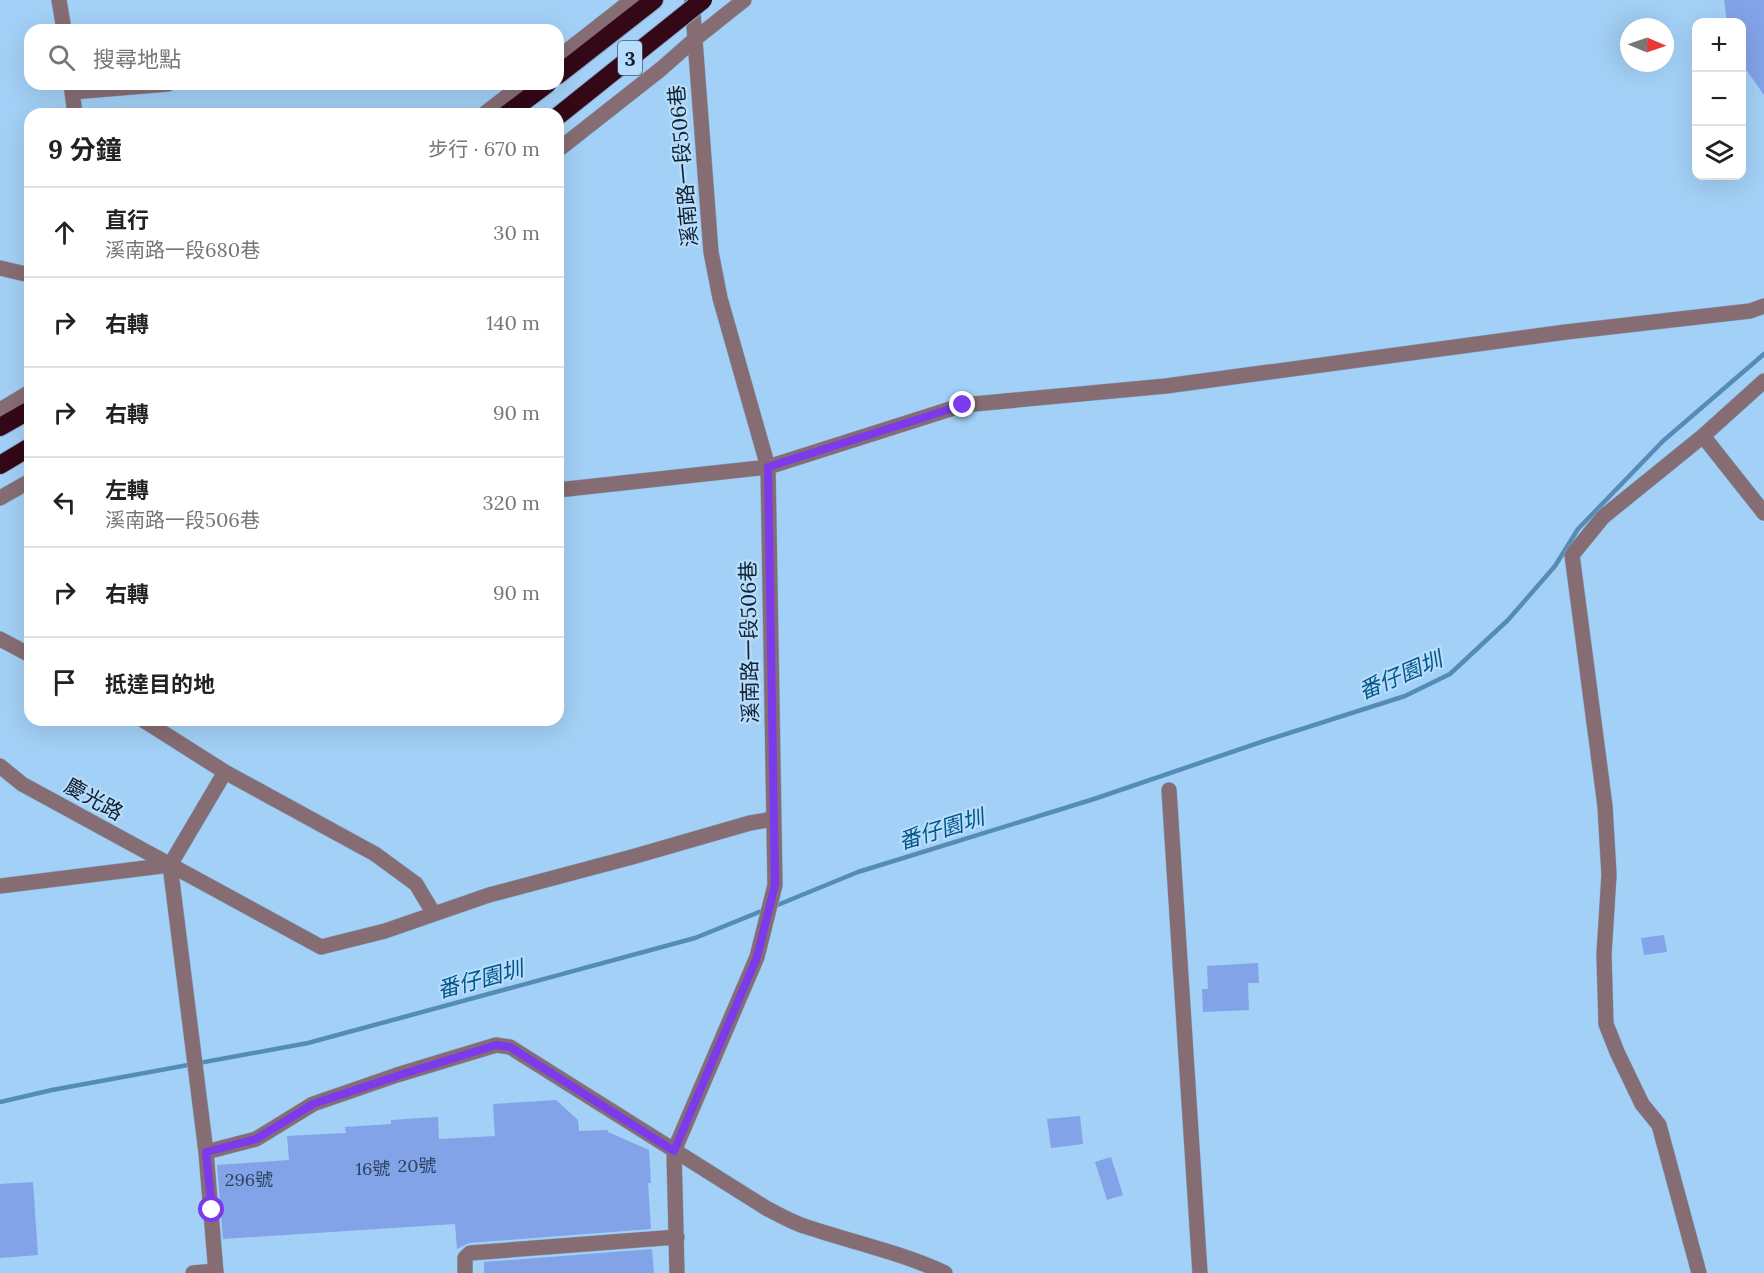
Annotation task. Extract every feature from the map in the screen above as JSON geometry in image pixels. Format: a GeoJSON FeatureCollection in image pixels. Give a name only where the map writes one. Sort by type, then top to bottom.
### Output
{"type":"FeatureCollection","features":[{"type":"Feature","properties":{"kind":"highway","name":"3"},"geometry":{"type":"LineString","coordinates":[[564,70],[654,0]]}},
{"type":"Feature","properties":{"kind":"highway","name":"3"},"geometry":{"type":"LineString","coordinates":[[564,111],[703,0]]}},
{"type":"Feature","properties":{"kind":"highway"},"geometry":{"type":"LineString","coordinates":[[515,108],[539,90]]}},
{"type":"Feature","properties":{"kind":"highway"},"geometry":{"type":"LineString","coordinates":[[0,427],[24,413]]}},
{"type":"Feature","properties":{"kind":"highway"},"geometry":{"type":"LineString","coordinates":[[0,465],[24,451]]}},
{"type":"Feature","properties":{"kind":"street"},"geometry":{"type":"LineString","coordinates":[[59,0],[62,24]]}},
{"type":"Feature","properties":{"kind":"street"},"geometry":{"type":"LineString","coordinates":[[564,51],[632,0]]}},
{"type":"Feature","properties":{"kind":"street","name":"溪南路一段506巷"},"geometry":{"type":"LineString","coordinates":[[677,1273],[674,1151],[757,957],[775,885],[768,467],[720,298],[711,252],[692,0]]}},
{"type":"Feature","properties":{"kind":"street"},"geometry":{"type":"LineString","coordinates":[[564,145],[744,0]]}},
{"type":"Feature","properties":{"kind":"street"},"geometry":{"type":"LineString","coordinates":[[71,90],[74,108]]}},
{"type":"Feature","properties":{"kind":"street"},"geometry":{"type":"LineString","coordinates":[[492,108],[515,90]]}},
{"type":"Feature","properties":{"kind":"street"},"geometry":{"type":"LineString","coordinates":[[0,268],[24,274]]}},
{"type":"Feature","properties":{"kind":"street"},"geometry":{"type":"LineString","coordinates":[[564,489],[768,467],[963,405],[1166,386],[1566,332],[1750,310],[1764,306]]}},
{"type":"Feature","properties":{"kind":"street"},"geometry":{"type":"LineString","coordinates":[[1699,1273],[1659,1125],[1642,1104],[1605,1024],[1604,954],[1609,875],[1605,806],[1572,555],[1603,517],[1703,436],[1764,381]]}},
{"type":"Feature","properties":{"kind":"street"},"geometry":{"type":"LineString","coordinates":[[0,410],[24,396]]}},
{"type":"Feature","properties":{"kind":"street"},"geometry":{"type":"LineString","coordinates":[[1703,436],[1764,513]]}},
{"type":"Feature","properties":{"kind":"street"},"geometry":{"type":"LineString","coordinates":[[0,498],[24,484]]}},
{"type":"Feature","properties":{"kind":"street"},"geometry":{"type":"LineString","coordinates":[[0,639],[24,652]]}},
{"type":"Feature","properties":{"kind":"street"},"geometry":{"type":"LineString","coordinates":[[152,726],[225,772],[375,854],[416,884],[434,914]]}},
{"type":"Feature","properties":{"kind":"street","name":"慶光路"},"geometry":{"type":"LineString","coordinates":[[0,766],[22,784],[321,948],[385,930],[489,895],[750,823],[773,819]]}},
{"type":"Feature","properties":{"kind":"street"},"geometry":{"type":"LineString","coordinates":[[194,1273],[216,1272],[206,1152],[170,865],[225,772]]}},
{"type":"Feature","properties":{"kind":"street"},"geometry":{"type":"LineString","coordinates":[[1169,790],[1200,1273]]}},
{"type":"Feature","properties":{"kind":"street"},"geometry":{"type":"LineString","coordinates":[[0,886],[170,865]]}},
{"type":"Feature","properties":{"kind":"street"},"geometry":{"type":"LineString","coordinates":[[206,1152],[256,1139],[313,1104],[496,1045],[510,1047],[766,1208],[802,1226],[928,1265],[945,1273]]}},
{"type":"Feature","properties":{"kind":"street"},"geometry":{"type":"LineString","coordinates":[[465,1273],[465,1258],[470,1253],[676,1237]]}},
{"type":"Feature","properties":{"kind":"building"},"geometry":{"type":"Polygon","coordinates":[[[1724,0],[1764,0],[1764,95],[1746,70],[1746,18],[1726,18],[1724,0]]]}},
{"type":"Feature","properties":{"kind":"building"},"geometry":{"type":"Polygon","coordinates":[[[1664,935],[1667,952],[1644,955],[1641,938],[1664,935]]]}},
{"type":"Feature","properties":{"kind":"building"},"geometry":{"type":"Polygon","coordinates":[[[1258,963],[1259,983],[1248,983],[1249,1010],[1203,1012],[1202,989],[1208,989],[1207,966],[1258,963]]]}},
{"type":"Feature","properties":{"kind":"building"},"geometry":{"type":"Polygon","coordinates":[[[556,1100],[578,1120],[579,1131],[608,1130],[649,1150],[651,1183],[648,1183],[651,1229],[469,1243],[457,1249],[455,1224],[223,1239],[217,1165],[289,1160],[287,1136],[346,1133],[345,1127],[391,1124],[391,1120],[438,1117],[439,1139],[495,1136],[493,1104],[556,1100]]]}},
{"type":"Feature","properties":{"kind":"building"},"geometry":{"type":"Polygon","coordinates":[[[1080,1116],[1083,1144],[1051,1148],[1047,1119],[1080,1116]]]}},
{"type":"Feature","properties":{"kind":"building"},"geometry":{"type":"Polygon","coordinates":[[[1111,1157],[1123,1195],[1107,1200],[1095,1162],[1111,1157]]]}},
{"type":"Feature","properties":{"kind":"building"},"geometry":{"type":"Polygon","coordinates":[[[33,1182],[38,1255],[0,1258],[0,1184],[33,1182]]]}},
{"type":"Feature","properties":{"kind":"building"},"geometry":{"type":"Polygon","coordinates":[[[652,1249],[654,1273],[484,1273],[484,1262],[652,1249]]]}},
{"type":"Feature","properties":{"kind":"waterway","name":"番仔園圳"},"geometry":{"type":"LineString","coordinates":[[775,906],[858,872],[1094,799],[1405,696],[1450,674],[1508,620],[1555,566],[1578,529],[1663,441],[1764,354]]}},
{"type":"Feature","properties":{"kind":"waterway","name":"番仔園圳"},"geometry":{"type":"LineString","coordinates":[[0,1102],[52,1090],[308,1043],[695,938],[764,910]]}},
{"type":"Feature","properties":{"kind":"route"},"geometry":{"type":"LineString","coordinates":[[212,1210],[206,1152],[256,1139],[313,1104],[496,1045],[510,1047],[674,1151],[757,957],[775,885],[768,467],[963,405]]}}]}
